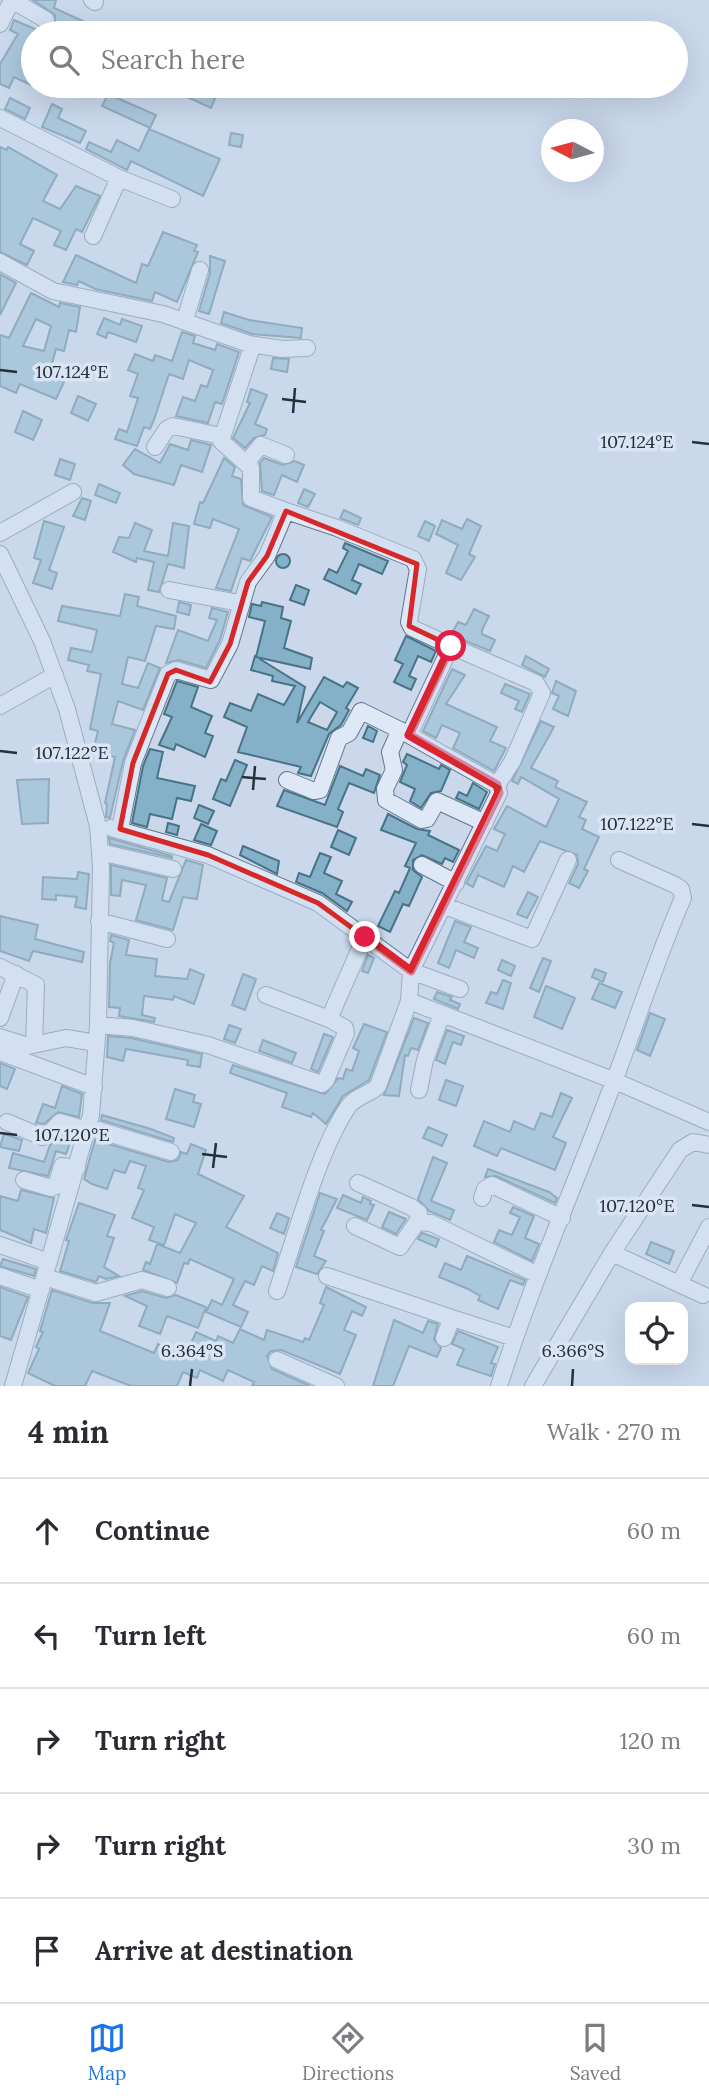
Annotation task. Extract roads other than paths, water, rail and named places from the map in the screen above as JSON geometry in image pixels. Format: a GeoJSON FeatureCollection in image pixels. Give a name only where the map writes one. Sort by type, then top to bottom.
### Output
{"type":"FeatureCollection","features":[{"type":"Feature","properties":{"kind":"street"},"geometry":{"type":"LineString","coordinates":[[2,17],[12,0],[46,20]]}},
{"type":"Feature","properties":{"kind":"street"},"geometry":{"type":"LineString","coordinates":[[0,118],[119,177],[172,199]]}},
{"type":"Feature","properties":{"kind":"street"},"geometry":{"type":"LineString","coordinates":[[93,236],[119,177]]}},
{"type":"Feature","properties":{"kind":"street"},"geometry":{"type":"LineString","coordinates":[[0,262],[53,290],[185,320],[249,344],[282,349],[307,348]]}},
{"type":"Feature","properties":{"kind":"street"},"geometry":{"type":"LineString","coordinates":[[185,320],[200,270]]}},
{"type":"Feature","properties":{"kind":"street"},"geometry":{"type":"LineString","coordinates":[[249,344],[251,350],[221,436],[225,447],[247,462],[253,472],[251,498],[337,528],[412,559],[418,569],[409,622],[412,628],[536,683],[542,693],[512,762],[497,785]]}},
{"type":"Feature","properties":{"kind":"street"},"geometry":{"type":"LineString","coordinates":[[155,447],[167,429],[173,426],[221,436]]}},
{"type":"Feature","properties":{"kind":"street"},"geometry":{"type":"LineString","coordinates":[[247,462],[261,445],[286,455]]}},
{"type":"Feature","properties":{"kind":"street"},"geometry":{"type":"LineString","coordinates":[[0,533],[73,492]]}},
{"type":"Feature","properties":{"kind":"street"},"geometry":{"type":"LineString","coordinates":[[120,829],[133,763],[168,674],[176,670],[211,680],[230,644],[248,582],[267,556],[286,511]]}},
{"type":"Feature","properties":{"kind":"street"},"geometry":{"type":"LineString","coordinates":[[0,554],[31,615],[55,675],[98,826],[100,852],[98,1025],[88,1128],[13,1386]]}},
{"type":"Feature","properties":{"kind":"street"},"geometry":{"type":"LineString","coordinates":[[169,590],[240,603]]}},
{"type":"Feature","properties":{"kind":"street"},"geometry":{"type":"LineString","coordinates":[[451,646],[405,733],[390,752],[394,770],[385,789],[386,800],[422,820],[427,819],[437,801],[485,823]]}},
{"type":"Feature","properties":{"kind":"street"},"geometry":{"type":"LineString","coordinates":[[0,706],[55,675]]}},
{"type":"Feature","properties":{"kind":"street"},"geometry":{"type":"LineString","coordinates":[[277,1291],[314,1182],[342,1118],[357,1097],[378,1086],[409,1001],[411,971],[499,793],[497,785],[405,733],[359,712],[349,733],[339,738],[320,790],[314,791],[287,780]]}},
{"type":"Feature","properties":{"kind":"street"},"geometry":{"type":"LineString","coordinates":[[98,826],[120,829],[208,855],[318,903],[411,971],[460,989]]}},
{"type":"Feature","properties":{"kind":"street"},"geometry":{"type":"LineString","coordinates":[[100,852],[173,869]]}},
{"type":"Feature","properties":{"kind":"street"},"geometry":{"type":"LineString","coordinates":[[445,906],[532,939],[568,860]]}},
{"type":"Feature","properties":{"kind":"street"},"geometry":{"type":"LineString","coordinates":[[499,1386],[514,1338],[615,1081],[656,959],[683,897],[675,885],[619,860]]}},
{"type":"Feature","properties":{"kind":"street"},"geometry":{"type":"LineString","coordinates":[[422,865],[456,883]]}},
{"type":"Feature","properties":{"kind":"street"},"geometry":{"type":"LineString","coordinates":[[99,921],[167,939]]}},
{"type":"Feature","properties":{"kind":"street"},"geometry":{"type":"LineString","coordinates":[[329,1019],[365,937]]}},
{"type":"Feature","properties":{"kind":"street"},"geometry":{"type":"LineString","coordinates":[[0,967],[36,985],[34,1045]]}},
{"type":"Feature","properties":{"kind":"street"},"geometry":{"type":"LineString","coordinates":[[0,1018],[16,974]]}},
{"type":"Feature","properties":{"kind":"street"},"geometry":{"type":"LineString","coordinates":[[98,1025],[133,1028],[208,1045],[322,1084],[346,1033],[345,1028],[329,1019],[266,995]]}},
{"type":"Feature","properties":{"kind":"street"},"geometry":{"type":"LineString","coordinates":[[409,1001],[615,1081],[709,1122]]}},
{"type":"Feature","properties":{"kind":"street"},"geometry":{"type":"LineString","coordinates":[[419,1090],[425,1060],[442,1014]]}},
{"type":"Feature","properties":{"kind":"street"},"geometry":{"type":"LineString","coordinates":[[0,1037],[24,1045],[66,1038],[96,1043]]}},
{"type":"Feature","properties":{"kind":"street"},"geometry":{"type":"LineString","coordinates":[[0,1052],[94,1087]]}},
{"type":"Feature","properties":{"kind":"street"},"geometry":{"type":"LineString","coordinates":[[7,1122],[42,1137],[60,1122],[171,1152]]}},
{"type":"Feature","properties":{"kind":"street"},"geometry":{"type":"LineString","coordinates":[[533,1386],[611,1253],[680,1150],[693,1142],[709,1145]]}},
{"type":"Feature","properties":{"kind":"street"},"geometry":{"type":"LineString","coordinates":[[24,1180],[54,1188],[62,1166],[76,1168]]}},
{"type":"Feature","properties":{"kind":"street"},"geometry":{"type":"LineString","coordinates":[[355,1226],[399,1247],[404,1245],[419,1213],[358,1183]]}},
{"type":"Feature","properties":{"kind":"street"},"geometry":{"type":"LineString","coordinates":[[482,1198],[485,1189],[492,1185],[562,1218]]}},
{"type":"Feature","properties":{"kind":"street"},"geometry":{"type":"LineString","coordinates":[[417,1222],[431,1223],[538,1275]]}},
{"type":"Feature","properties":{"kind":"street"},"geometry":{"type":"LineString","coordinates":[[679,1284],[709,1227]]}},
{"type":"Feature","properties":{"kind":"street"},"geometry":{"type":"LineString","coordinates":[[0,1245],[45,1276],[96,1293],[142,1280],[169,1288]]}},
{"type":"Feature","properties":{"kind":"street"},"geometry":{"type":"LineString","coordinates":[[611,1253],[703,1295]]}},
{"type":"Feature","properties":{"kind":"street"},"geometry":{"type":"LineString","coordinates":[[0,1276],[45,1276]]}},
{"type":"Feature","properties":{"kind":"street"},"geometry":{"type":"LineString","coordinates":[[327,1276],[514,1338]]}},
{"type":"Feature","properties":{"kind":"street"},"geometry":{"type":"LineString","coordinates":[[443,1338],[452,1318]]}},
{"type":"Feature","properties":{"kind":"street"},"geometry":{"type":"LineString","coordinates":[[277,1360],[332,1385]]}}]}
